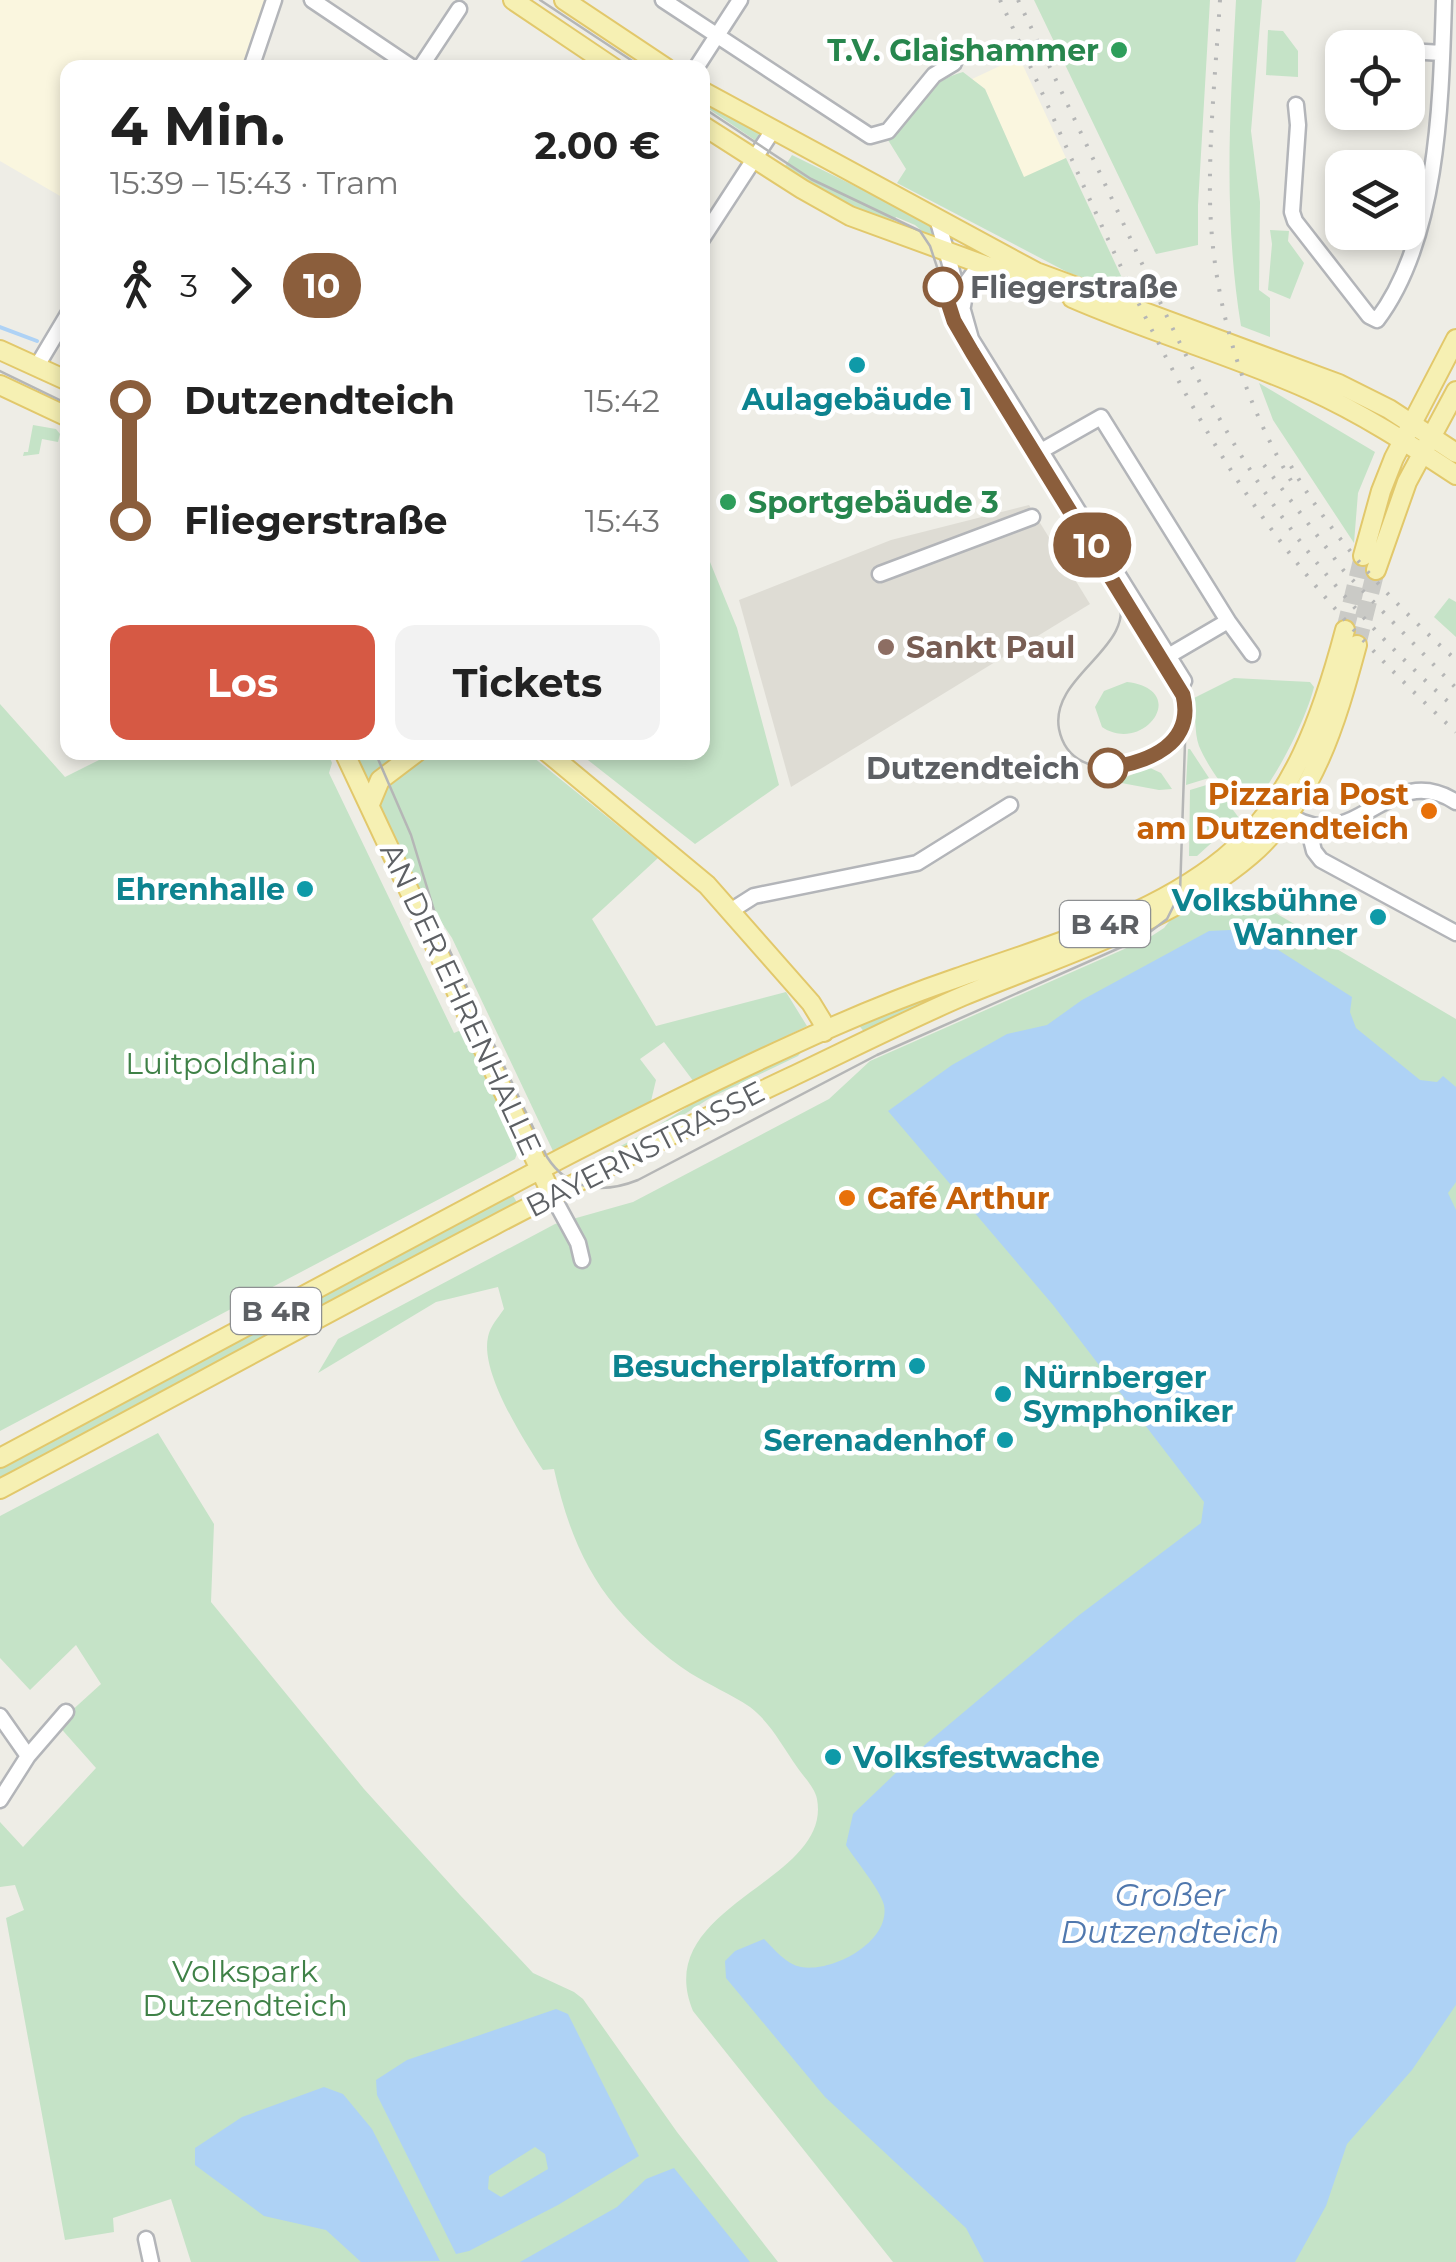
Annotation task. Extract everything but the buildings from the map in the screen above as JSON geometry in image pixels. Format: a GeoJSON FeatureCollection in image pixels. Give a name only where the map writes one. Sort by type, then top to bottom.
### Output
{"type":"FeatureCollection","features":[{"type":"Feature","properties":{"kind":"main road"},"geometry":{"type":"LineString","coordinates":[[513,0],[602,60]]}},
{"type":"Feature","properties":{"kind":"main road"},"geometry":{"type":"LineString","coordinates":[[564,0],[654,60]]}},
{"type":"Feature","properties":{"kind":"main road"},"geometry":{"type":"LineString","coordinates":[[710,95],[1048,277],[1326,379],[1410,422],[1456,453]]}},
{"type":"Feature","properties":{"kind":"main road"},"geometry":{"type":"LineString","coordinates":[[710,129],[850,216],[1298,385],[1347,408],[1456,476]]}},
{"type":"Feature","properties":{"kind":"main road"},"geometry":{"type":"LineString","coordinates":[[1456,338],[1410,422],[1380,491],[1370,563],[1456,392]]}},
{"type":"Feature","properties":{"kind":"main road"},"geometry":{"type":"LineString","coordinates":[[0,350],[60,377]]}},
{"type":"Feature","properties":{"kind":"main road"},"geometry":{"type":"LineString","coordinates":[[0,386],[60,413]]}},
{"type":"Feature","properties":{"kind":"main road","name":"B 4R"},"geometry":{"type":"LineString","coordinates":[[1281,809],[1351,638]]}},
{"type":"Feature","properties":{"kind":"main road","name":"AN DER EHRENHALLE"},"geometry":{"type":"LineString","coordinates":[[348,760],[552,1195]]}},
{"type":"Feature","properties":{"kind":"main road"},"geometry":{"type":"LineString","coordinates":[[370,804],[380,780],[407,760]]}},
{"type":"Feature","properties":{"kind":"main road"},"geometry":{"type":"LineString","coordinates":[[557,760],[682,862],[732,910],[811,1003],[824,1032],[783,1080]]}},
{"type":"Feature","properties":{"kind":"main road","name":"BAYERNSTRASSE"},"geometry":{"type":"LineString","coordinates":[[0,1458],[607,1135],[824,1032],[944,982],[1052,946],[1176,890],[1230,853],[1281,809]]}},
{"type":"Feature","properties":{"kind":"main road","name":"BAYERNSTRASSE"},"geometry":{"type":"LineString","coordinates":[[0,1490],[552,1195],[940,1006],[1176,904],[1239,864],[1281,809]]}},
{"type":"Feature","properties":{"kind":"main road","name":"B 4R"},"geometry":{"type":"LineString","coordinates":[[552,1195],[580,1163],[596,1153],[607,1135]]}},
{"type":"Feature","properties":{"kind":"main road"},"geometry":{"type":"LineString","coordinates":[[450,1218],[460,1227],[460,1244]]}},
{"type":"Feature","properties":{"kind":"street"},"geometry":{"type":"LineString","coordinates":[[255,60],[274,0]]}},
{"type":"Feature","properties":{"kind":"street"},"geometry":{"type":"LineString","coordinates":[[312,0],[405,60]]}},
{"type":"Feature","properties":{"kind":"street"},"geometry":{"type":"LineString","coordinates":[[663,0],[870,136],[888,131],[934,75],[954,63]]}},
{"type":"Feature","properties":{"kind":"street"},"geometry":{"type":"LineString","coordinates":[[701,60],[740,0]]}},
{"type":"Feature","properties":{"kind":"street"},"geometry":{"type":"LineString","coordinates":[[1296,106],[1292,212],[1295,221],[1374,324],[1409,258],[1428,194],[1437,134],[1444,0]]}},
{"type":"Feature","properties":{"kind":"street"},"geometry":{"type":"LineString","coordinates":[[423,60],[458,9]]}},
{"type":"Feature","properties":{"kind":"street"},"geometry":{"type":"LineString","coordinates":[[1425,52],[1442,53]]}},
{"type":"Feature","properties":{"kind":"street"},"geometry":{"type":"LineString","coordinates":[[710,226],[773,130]]}},
{"type":"Feature","properties":{"kind":"street"},"geometry":{"type":"LineString","coordinates":[[936,218],[971,339],[1184,680]]}},
{"type":"Feature","properties":{"kind":"street"},"geometry":{"type":"LineString","coordinates":[[962,312],[967,282],[982,263]]}},
{"type":"Feature","properties":{"kind":"street"},"geometry":{"type":"LineString","coordinates":[[37,366],[60,327]]}},
{"type":"Feature","properties":{"kind":"street"},"geometry":{"type":"LineString","coordinates":[[1042,452],[1100,418],[1252,654]]}},
{"type":"Feature","properties":{"kind":"street"},"geometry":{"type":"LineString","coordinates":[[880,574],[1032,517]]}},
{"type":"Feature","properties":{"kind":"street"},"geometry":{"type":"LineString","coordinates":[[1170,655],[1228,621]]}},
{"type":"Feature","properties":{"kind":"street"},"geometry":{"type":"LineString","coordinates":[[1281,809],[1308,827],[1335,826],[1408,792],[1430,790],[1456,802]]}},
{"type":"Feature","properties":{"kind":"street"},"geometry":{"type":"LineString","coordinates":[[732,910],[754,896],[917,863],[1010,805]]}},
{"type":"Feature","properties":{"kind":"street"},"geometry":{"type":"LineString","coordinates":[[1308,827],[1314,851],[1322,860],[1456,933]]}},
{"type":"Feature","properties":{"kind":"street"},"geometry":{"type":"LineString","coordinates":[[552,1195],[578,1242],[582,1260]]}},
{"type":"Feature","properties":{"kind":"street"},"geometry":{"type":"LineString","coordinates":[[0,1800],[28,1756],[66,1712]]}},
{"type":"Feature","properties":{"kind":"street"},"geometry":{"type":"LineString","coordinates":[[0,1716],[28,1756]]}},
{"type":"Feature","properties":{"kind":"street"},"geometry":{"type":"LineString","coordinates":[[146,2239],[152,2262]]}},
{"type":"Feature","properties":{"kind":"shaded area"},"geometry":{"type":"Polygon","coordinates":[[[0,0],[270,0],[254,60],[60,60],[60,196],[0,161],[0,0]]]}},
{"type":"Feature","properties":{"kind":"shaded area"},"geometry":{"type":"Polygon","coordinates":[[[1019,57],[1066,158],[1024,178],[985,89],[972,79],[1019,57]]]}},
{"type":"Feature","properties":{"kind":"shaded area","name":"Sankt Paul"},"geometry":{"type":"Polygon","coordinates":[[[1029,505],[1090,604],[791,787],[739,600],[891,540],[1029,505]]]}},
{"type":"Feature","properties":{"kind":"green space"},"geometry":{"type":"Polygon","coordinates":[[[1034,0],[1210,0],[1198,245],[1156,254],[1034,0]]]}},
{"type":"Feature","properties":{"kind":"green space"},"geometry":{"type":"Polygon","coordinates":[[[1236,0],[1262,0],[1251,131],[1260,202],[1259,290],[1270,298],[1270,337],[1241,326],[1235,285],[1230,163],[1236,0]]]}},
{"type":"Feature","properties":{"kind":"green space"},"geometry":{"type":"Polygon","coordinates":[[[1268,30],[1283,31],[1298,51],[1298,77],[1266,75],[1268,30]]]}},
{"type":"Feature","properties":{"kind":"green space"},"geometry":{"type":"Polygon","coordinates":[[[963,72],[985,89],[1024,177],[1066,158],[1129,293],[1069,273],[897,183],[906,169],[888,140],[929,90],[963,72]]]}},
{"type":"Feature","properties":{"kind":"green space"},"geometry":{"type":"Polygon","coordinates":[[[710,103],[754,128],[759,143],[710,110],[710,103]]]}},
{"type":"Feature","properties":{"kind":"green space"},"geometry":{"type":"Polygon","coordinates":[[[792,155],[924,220],[930,225],[936,243],[915,225],[896,217],[892,225],[879,223],[782,171],[792,155]]]}},
{"type":"Feature","properties":{"kind":"green space"},"geometry":{"type":"Polygon","coordinates":[[[1270,230],[1289,231],[1288,241],[1304,263],[1290,299],[1268,290],[1270,230]]]}},
{"type":"Feature","properties":{"kind":"green space"},"geometry":{"type":"Polygon","coordinates":[[[1259,383],[1375,452],[1358,493],[1354,543],[1273,420],[1259,383]]]}},
{"type":"Feature","properties":{"kind":"green space"},"geometry":{"type":"Polygon","coordinates":[[[33,425],[56,429],[60,434],[58,442],[42,439],[39,454],[23,456],[28,452],[33,425]]]}},
{"type":"Feature","properties":{"kind":"green space"},"geometry":{"type":"Polygon","coordinates":[[[710,562],[737,628],[779,785],[695,844],[588,760],[710,760],[710,562]]]}},
{"type":"Feature","properties":{"kind":"green space"},"geometry":{"type":"Polygon","coordinates":[[[1449,598],[1456,602],[1456,637],[1434,617],[1449,598]]]}},
{"type":"Feature","properties":{"kind":"green space"},"geometry":{"type":"Polygon","coordinates":[[[1234,678],[1310,682],[1314,687],[1287,752],[1248,809],[1213,772],[1196,735],[1194,698],[1234,678]]]}},
{"type":"Feature","properties":{"kind":"green space"},"geometry":{"type":"Polygon","coordinates":[[[1127,682],[1146,687],[1156,696],[1158,707],[1145,727],[1132,733],[1118,733],[1102,727],[1095,707],[1104,691],[1127,682]]]}},
{"type":"Feature","properties":{"kind":"green space","name":"Luitpoldhain"},"geometry":{"type":"Polygon","coordinates":[[[0,704],[65,777],[99,760],[331,760],[329,773],[454,1033],[468,1027],[482,1068],[519,1148],[515,1159],[0,1431],[0,704]]]}},
{"type":"Feature","properties":{"kind":"green space"},"geometry":{"type":"Polygon","coordinates":[[[1188,749],[1209,778],[1186,785],[1188,749]]]}},
{"type":"Feature","properties":{"kind":"green space"},"geometry":{"type":"Polygon","coordinates":[[[351,760],[537,760],[658,858],[592,919],[656,1026],[786,992],[807,1026],[694,1082],[664,1042],[640,1059],[656,1080],[651,1101],[553,1151],[452,938],[403,865],[351,760]]]}},
{"type":"Feature","properties":{"kind":"green space"},"geometry":{"type":"Polygon","coordinates":[[[1148,767],[1161,773],[1172,789],[1116,782],[1148,767]]]}},
{"type":"Feature","properties":{"kind":"green space"},"geometry":{"type":"Polygon","coordinates":[[[1213,783],[1239,818],[1197,856],[1189,856],[1190,790],[1213,783]]]}},
{"type":"Feature","properties":{"kind":"green space","name":"Großer Dutzendteich"},"geometry":{"type":"Polygon","coordinates":[[[1224,891],[1240,892],[1456,1019],[1456,2262],[893,2262],[693,2011],[686,1975],[696,1945],[717,1919],[798,1853],[814,1828],[816,1795],[757,1713],[660,1651],[604,1592],[569,1524],[554,1469],[543,1470],[497,1387],[487,1352],[492,1326],[504,1309],[498,1287],[436,1302],[318,1373],[338,1339],[555,1224],[633,1202],[829,1099],[870,1061],[1147,939],[1164,928],[1179,909],[1224,891]]]}},
{"type":"Feature","properties":{"kind":"green space"},"geometry":{"type":"Polygon","coordinates":[[[1025,962],[866,1034],[856,1022],[1025,962]]]}},
{"type":"Feature","properties":{"kind":"green space"},"geometry":{"type":"Polygon","coordinates":[[[804,1049],[798,1056],[710,1098],[655,1133],[580,1171],[722,1085],[804,1049]]]}},
{"type":"Feature","properties":{"kind":"green space"},"geometry":{"type":"Polygon","coordinates":[[[511,1192],[519,1206],[293,1326],[285,1312],[511,1192]]]}},
{"type":"Feature","properties":{"kind":"green space"},"geometry":{"type":"Polygon","coordinates":[[[273,1319],[280,1332],[0,1482],[0,1465],[273,1319]]]}},
{"type":"Feature","properties":{"kind":"green space","name":"Volkspark Dutzendteich"},"geometry":{"type":"Polygon","coordinates":[[[158,1433],[214,1524],[211,1602],[364,1789],[533,1973],[583,1999],[677,2132],[778,2262],[191,2262],[171,2199],[113,2218],[114,2232],[65,2240],[6,1918],[24,1910],[15,1885],[0,1887],[0,1822],[23,1847],[96,1768],[57,1724],[101,1684],[76,1645],[30,1690],[0,1658],[0,1516],[158,1433]]]}},
{"type":"Feature","properties":{"kind":"water","name":"Großer Dutzendteich"},"geometry":{"type":"Polygon","coordinates":[[[1230,930],[1261,939],[1352,997],[1350,1012],[1356,1028],[1420,1080],[1437,1082],[1443,1076],[1456,1087],[1456,1182],[1448,1193],[1456,1210],[1456,2005],[1412,2070],[1347,2144],[1326,2206],[1295,2262],[984,2262],[966,2228],[825,2097],[726,1978],[725,1961],[735,1951],[764,1939],[790,1963],[814,1968],[843,1960],[869,1942],[884,1919],[884,1905],[846,1845],[853,1814],[927,1743],[1078,1616],[1201,1523],[1204,1502],[1053,1305],[888,1111],[952,1065],[1007,1034],[1047,1025],[1082,1000],[1209,931],[1230,930]]]}},
{"type":"Feature","properties":{"kind":"water"},"geometry":{"type":"Polygon","coordinates":[[[556,2009],[568,2014],[639,2156],[558,2205],[456,2254],[377,2095],[376,2080],[407,2060],[556,2009]],[[535,2147],[489,2176],[488,2189],[501,2197],[548,2169],[545,2154],[535,2147]]]}},
{"type":"Feature","properties":{"kind":"water"},"geometry":{"type":"Polygon","coordinates":[[[324,2087],[343,2094],[372,2129],[440,2261],[361,2262],[326,2230],[264,2216],[195,2165],[195,2148],[242,2117],[324,2087]]]}},
{"type":"Feature","properties":{"kind":"water"},"geometry":{"type":"Polygon","coordinates":[[[674,2168],[750,2262],[520,2262],[617,2207],[646,2179],[674,2168]]]}},
{"type":"Feature","properties":{"kind":"waterway"},"geometry":{"type":"LineString","coordinates":[[0,327],[37,341]]}},
{"type":"Feature","properties":{"kind":"tunnel"},"geometry":{"type":"LineString","coordinates":[[1345,630],[1363,556]]}},
{"type":"Feature","properties":{"kind":"tunnel"},"geometry":{"type":"LineString","coordinates":[[1357,645],[1376,570]]}},
{"type":"Feature","properties":{"kind":"tram line"},"geometry":{"type":"LineString","coordinates":[[540,0],[631,60]]}},
{"type":"Feature","properties":{"kind":"tram line"},"geometry":{"type":"LineString","coordinates":[[378,760],[411,835],[440,930],[547,1157],[566,1177],[588,1186],[612,1187],[638,1180],[877,1055],[1142,938],[1167,919],[1180,893],[1186,713],[1183,695],[972,353],[955,321],[930,246],[920,231],[811,179],[710,112]]}},
{"type":"Feature","properties":{"kind":"tram line","name":"10"},"geometry":{"type":"LineString","coordinates":[[943,287],[954,321],[972,352],[1183,695],[1185,722],[1176,741],[1164,750],[1108,768]]}},
{"type":"Feature","properties":{"kind":"tram line"},"geometry":{"type":"LineString","coordinates":[[0,371],[60,400]]}},
{"type":"Feature","properties":{"kind":"tram line"},"geometry":{"type":"LineString","coordinates":[[1117,593],[1121,612],[1117,629],[1067,692],[1060,710],[1059,729],[1068,749],[1082,761],[1101,767],[1122,766],[1162,750],[1185,722]]}},
{"type":"Feature","properties":{"kind":"railway"},"geometry":{"type":"LineString","coordinates":[[1000,0],[1138,302],[1234,475],[1283,545],[1337,611],[1456,732]]}},
{"type":"Feature","properties":{"kind":"railway"},"geometry":{"type":"LineString","coordinates":[[1018,0],[1186,356],[1249,468],[1294,534],[1344,596],[1456,709]]}},
{"type":"Feature","properties":{"kind":"railway"},"geometry":{"type":"LineString","coordinates":[[1220,0],[1210,175],[1217,275],[1245,383],[1293,484]]}},
{"type":"Feature","properties":{"kind":"railway"},"geometry":{"type":"LineString","coordinates":[[1264,465],[1344,571],[1456,688]]}},
{"type":"Feature","properties":{"kind":"railway"},"geometry":{"type":"LineString","coordinates":[[1291,466],[1326,520],[1366,570],[1456,660]]}},
{"type":"Feature","properties":{"kind":"place","name":"T.V. Glaishammer"},"geometry":{"type":"Point","coordinates":[1119,50]}},
{"type":"Feature","properties":{"kind":"place","name":"Fliegerstraße"},"geometry":{"type":"Point","coordinates":[943,287]}},
{"type":"Feature","properties":{"kind":"place","name":"Aulagebäude 1"},"geometry":{"type":"Point","coordinates":[857,365]}},
{"type":"Feature","properties":{"kind":"place","name":"Sportgebäude 3"},"geometry":{"type":"Point","coordinates":[728,502]}},
{"type":"Feature","properties":{"kind":"place","name":"Sankt Paul"},"geometry":{"type":"Point","coordinates":[886,647]}},
{"type":"Feature","properties":{"kind":"place","name":"Dutzendteich"},"geometry":{"type":"Point","coordinates":[1108,768]}},
{"type":"Feature","properties":{"kind":"place","name":"Pizzaria Post am Dutzendteich"},"geometry":{"type":"Point","coordinates":[1429,811]}},
{"type":"Feature","properties":{"kind":"place","name":"Ehrenhalle"},"geometry":{"type":"Point","coordinates":[305,889]}},
{"type":"Feature","properties":{"kind":"place","name":"Volksbühne Wanner"},"geometry":{"type":"Point","coordinates":[1378,917]}},
{"type":"Feature","properties":{"kind":"place","name":"Café Arthur"},"geometry":{"type":"Point","coordinates":[847,1198]}},
{"type":"Feature","properties":{"kind":"place","name":"Besucherplatform"},"geometry":{"type":"Point","coordinates":[917,1366]}},
{"type":"Feature","properties":{"kind":"place","name":"Nürnberger Symphoniker"},"geometry":{"type":"Point","coordinates":[1003,1394]}},
{"type":"Feature","properties":{"kind":"place","name":"Serenadenhof"},"geometry":{"type":"Point","coordinates":[1005,1440]}},
{"type":"Feature","properties":{"kind":"place","name":"Volksfestwache"},"geometry":{"type":"Point","coordinates":[833,1757]}}]}
